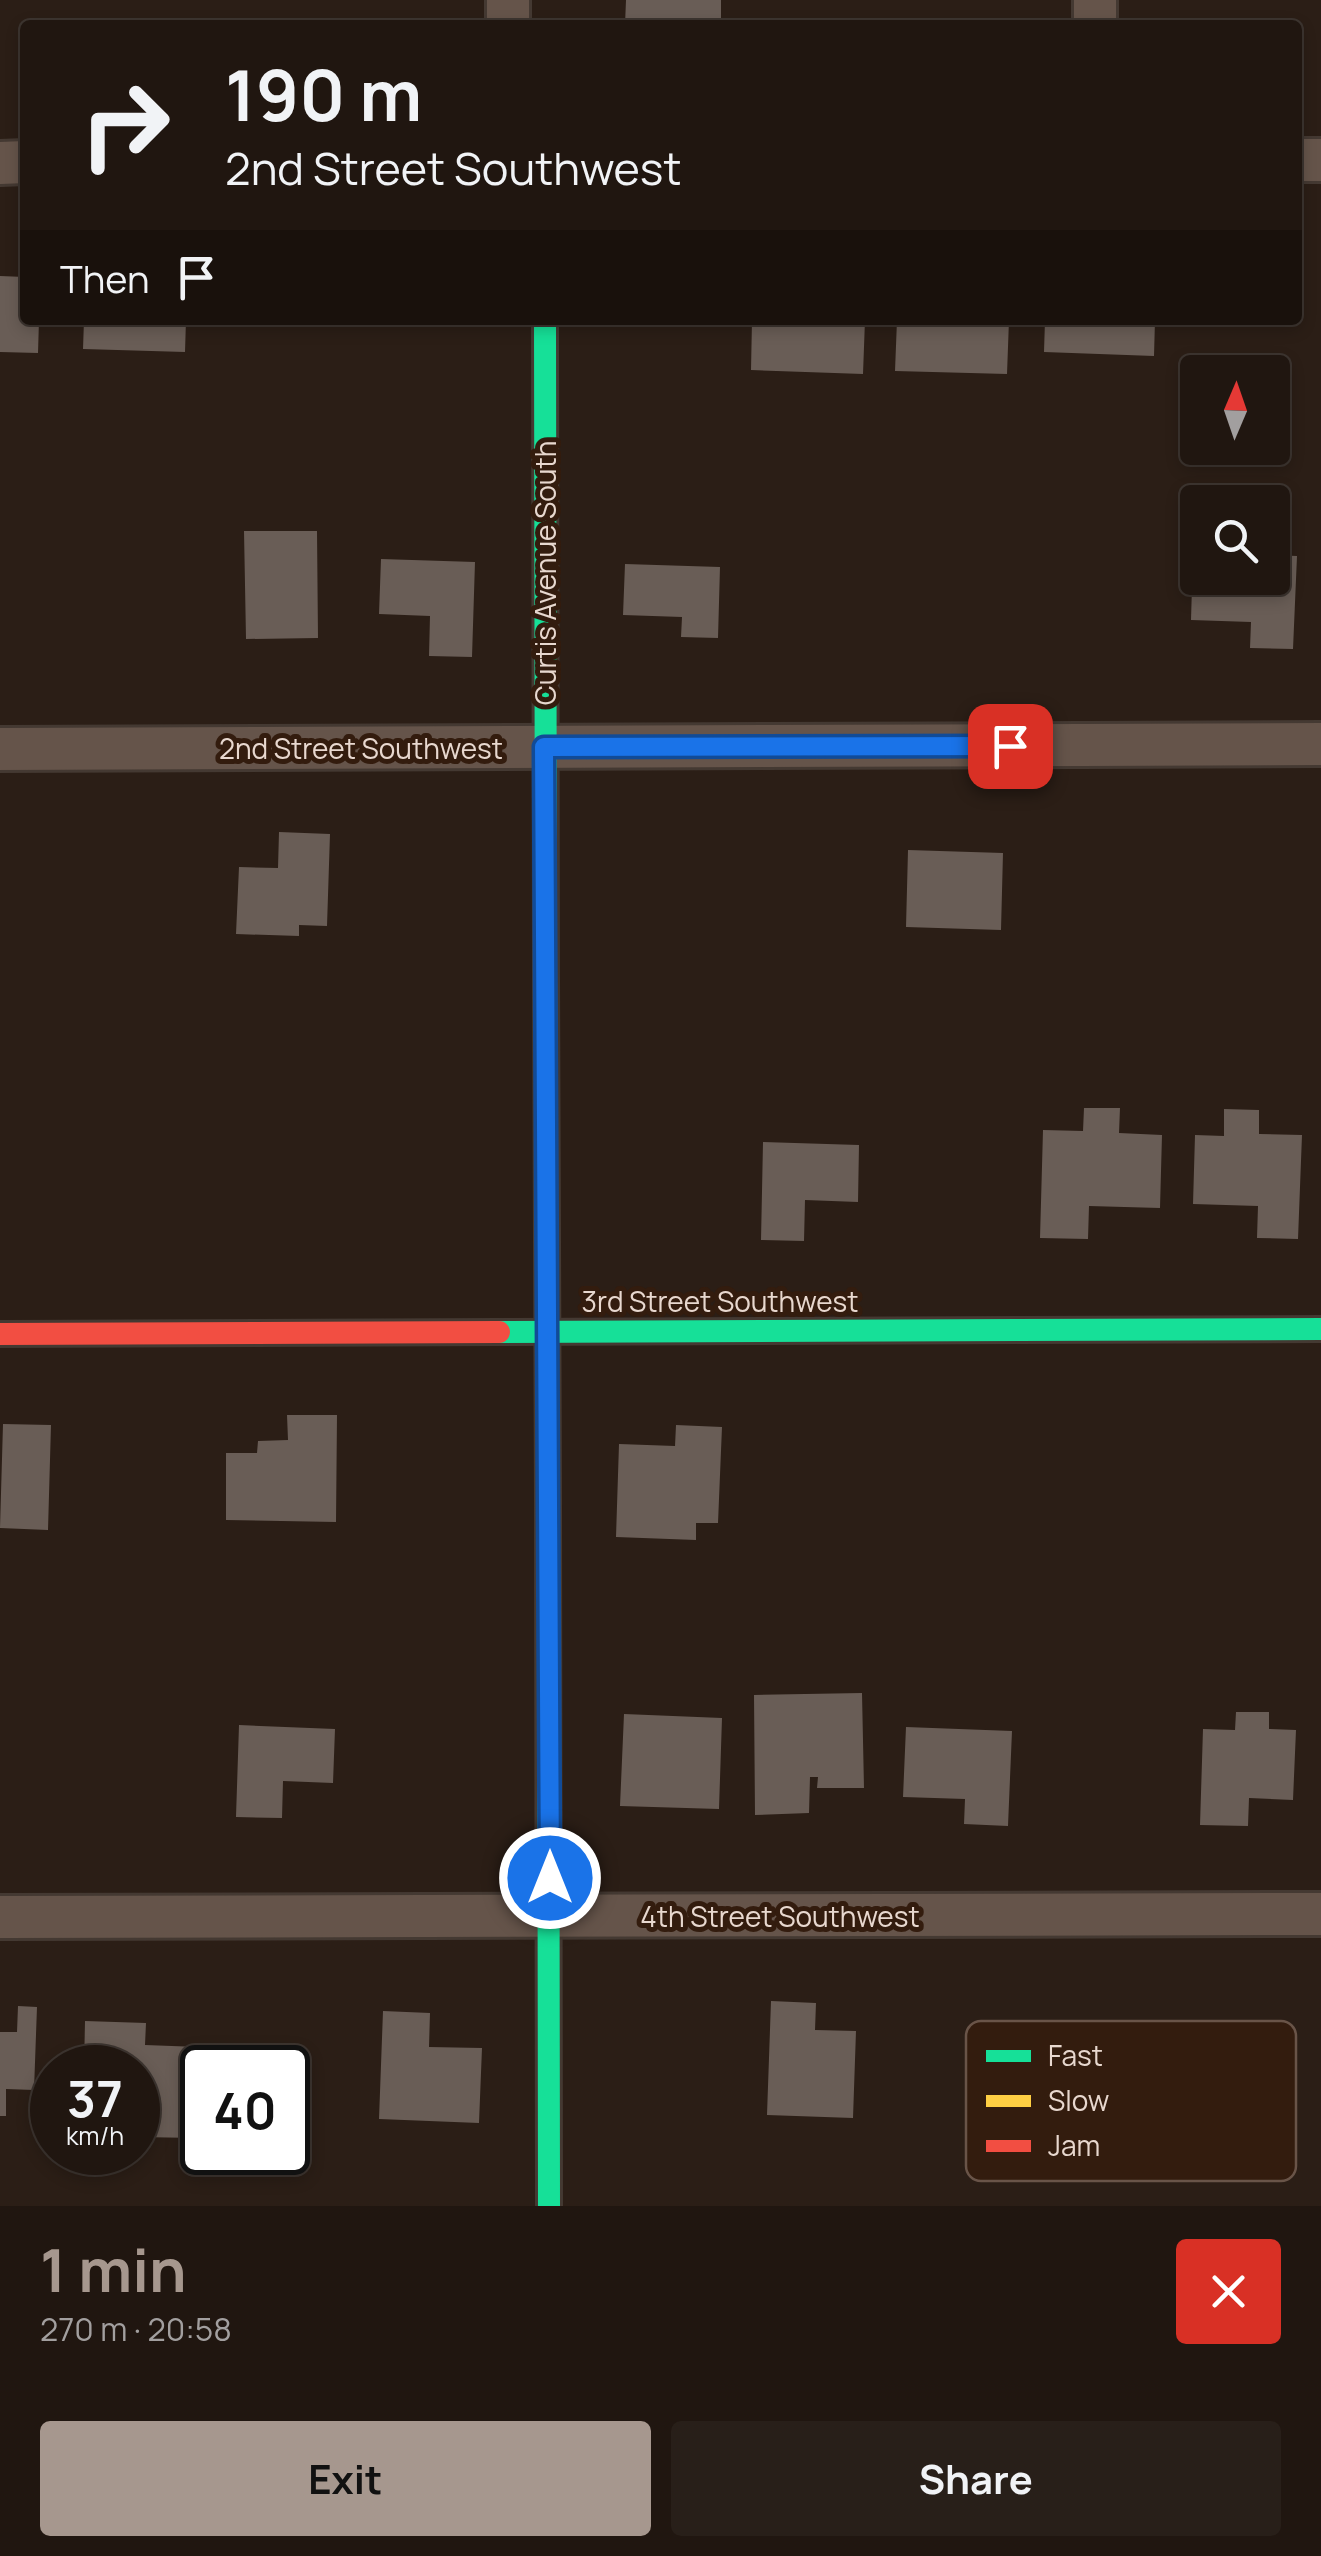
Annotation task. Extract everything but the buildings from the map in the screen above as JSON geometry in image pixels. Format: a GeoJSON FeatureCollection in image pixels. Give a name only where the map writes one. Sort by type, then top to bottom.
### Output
{"type":"FeatureCollection","features":[{"type":"Feature","properties":{"kind":"street","name":"Curtis Avenue South"},"geometry":{"type":"LineString","coordinates":[[545,325],[550,2206]]}},
{"type":"Feature","properties":{"kind":"street","name":"2nd Street Southwest"},"geometry":{"type":"LineString","coordinates":[[0,749],[1321,744]]}},
{"type":"Feature","properties":{"kind":"street","name":"3rd Street Southwest"},"geometry":{"type":"LineString","coordinates":[[0,1334],[1321,1329]]}},
{"type":"Feature","properties":{"kind":"street","name":"4th Street Southwest"},"geometry":{"type":"LineString","coordinates":[[0,1917],[1321,1914]]}},
{"type":"Feature","properties":{"kind":"traffic: fast"},"geometry":{"type":"LineString","coordinates":[[545,325],[546,978]]}},
{"type":"Feature","properties":{"kind":"traffic: fast"},"geometry":{"type":"LineString","coordinates":[[499,1332],[1321,1329]]}},
{"type":"Feature","properties":{"kind":"traffic: fast"},"geometry":{"type":"LineString","coordinates":[[548,1502],[549,2206]]}},
{"type":"Feature","properties":{"kind":"traffic: slow"},"geometry":{"type":"LineString","coordinates":[[546,978],[548,1502]]}},
{"type":"Feature","properties":{"kind":"traffic: jam"},"geometry":{"type":"LineString","coordinates":[[0,1334],[499,1332]]}},
{"type":"Feature","properties":{"kind":"route"},"geometry":{"type":"LineString","coordinates":[[550,1878],[544,747],[1010,746]]}}]}
